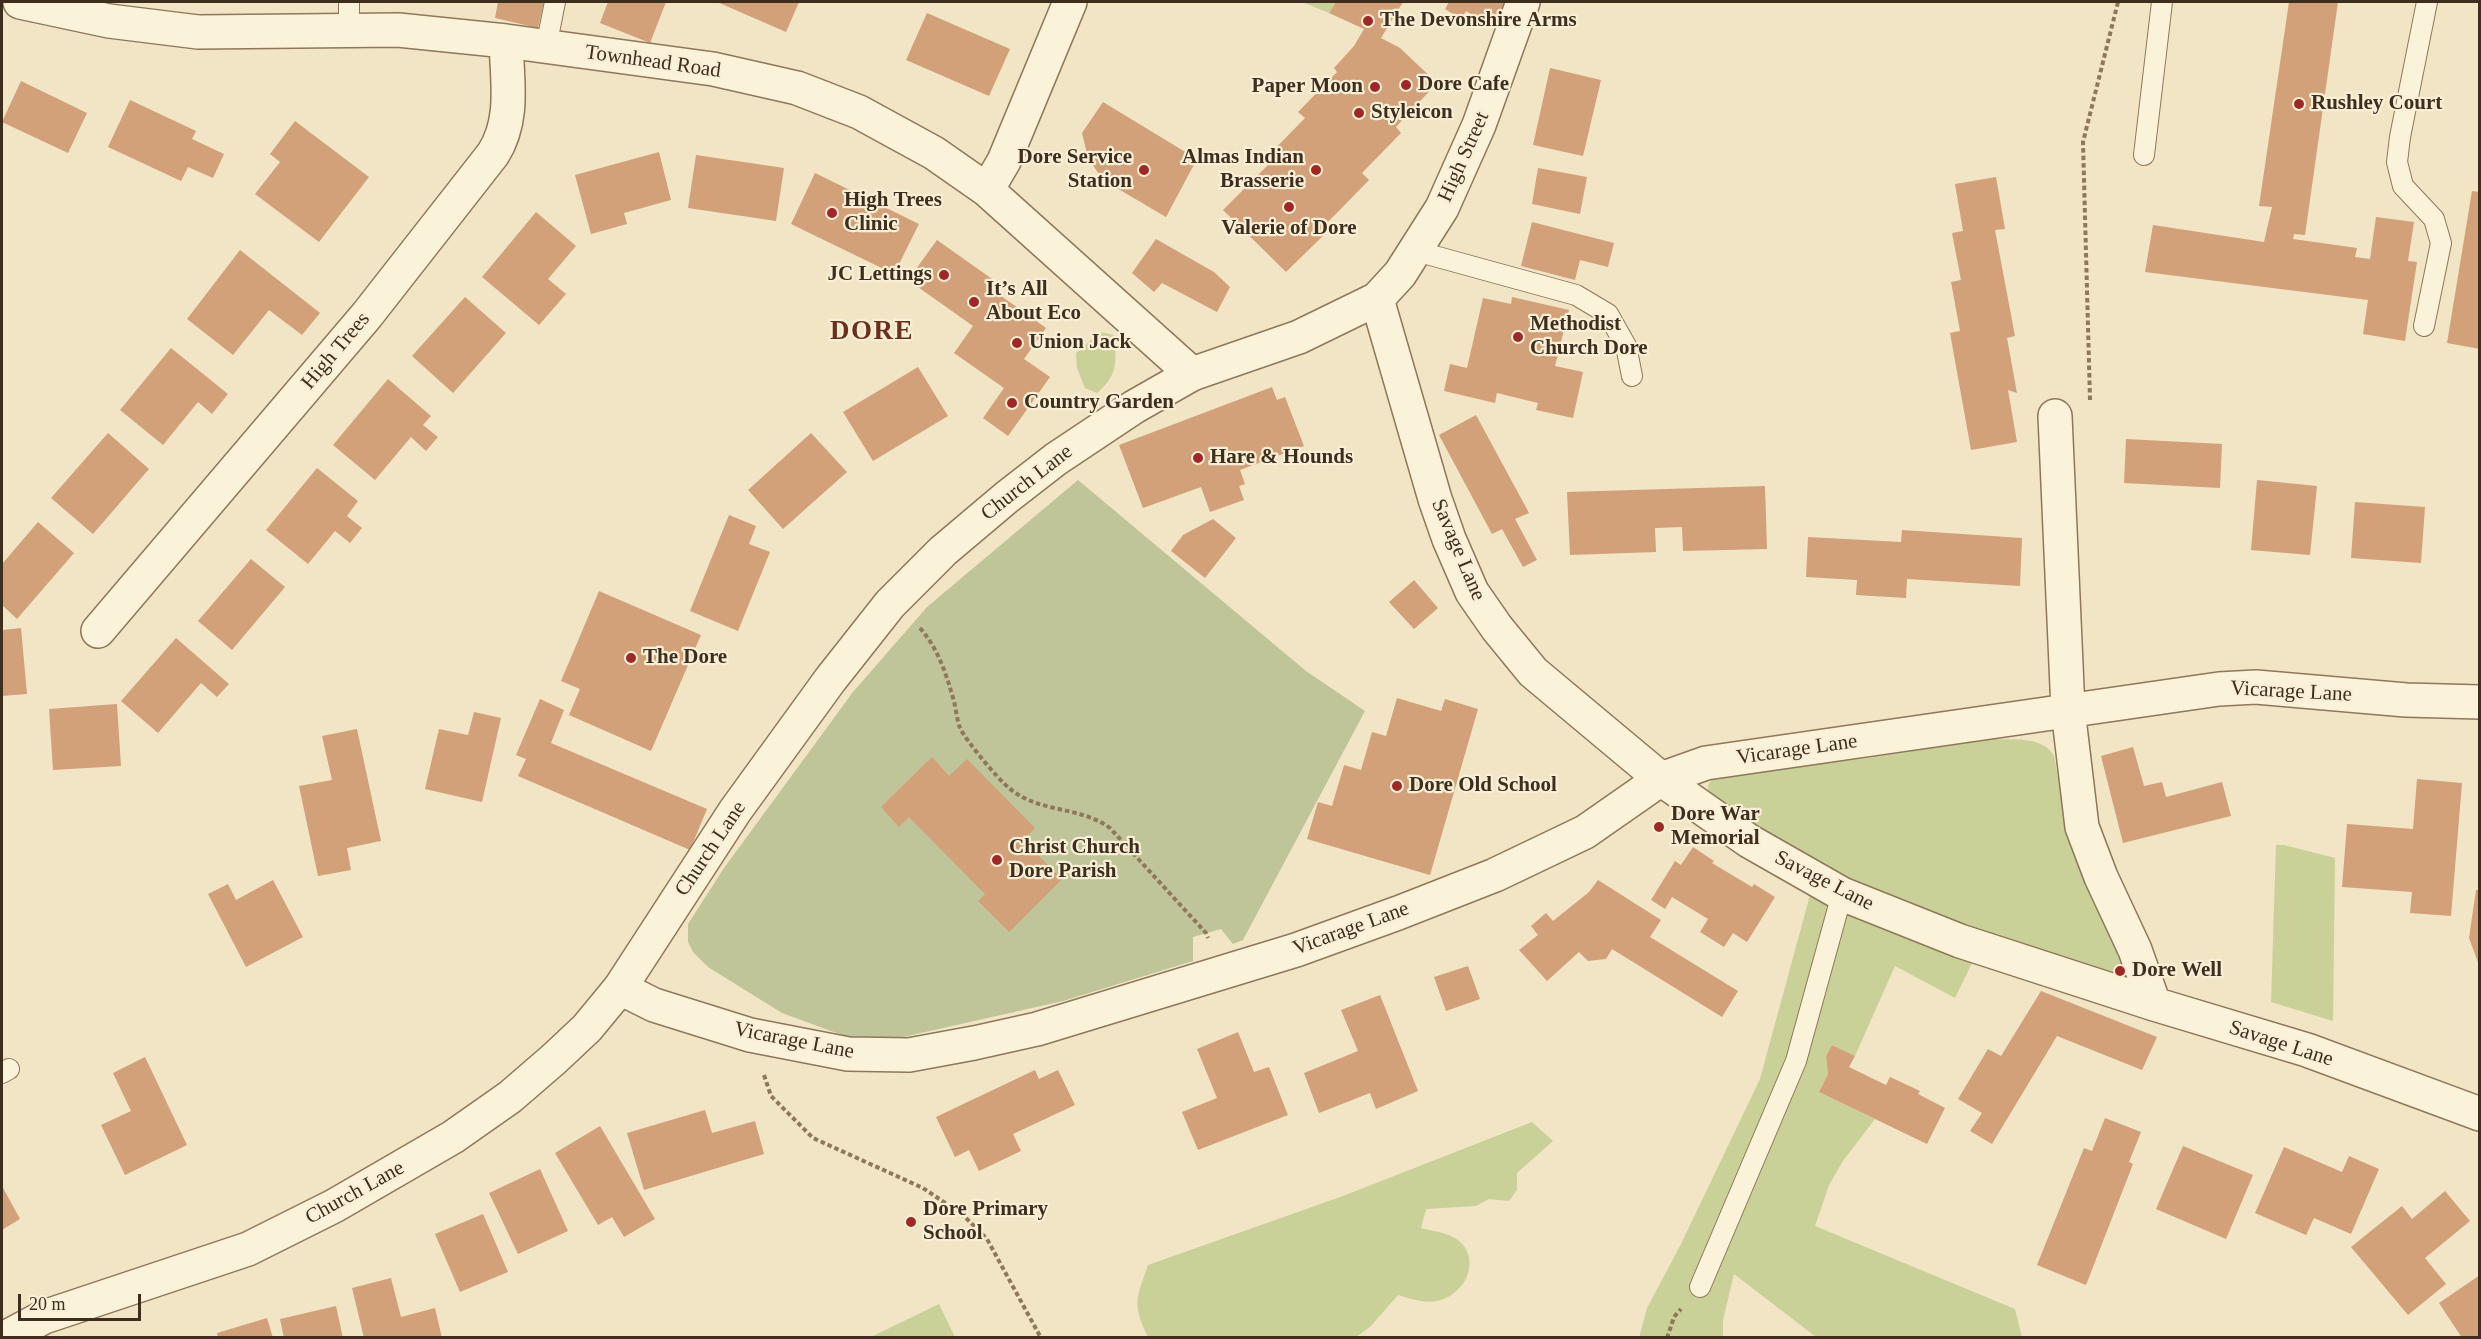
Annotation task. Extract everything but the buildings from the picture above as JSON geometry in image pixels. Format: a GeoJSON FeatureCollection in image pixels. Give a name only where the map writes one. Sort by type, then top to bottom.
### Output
{"type":"FeatureCollection","features":[{"type":"Feature","properties":{"kind":"street","name":"Townhead Road"},"geometry":{"type":"LineString","coordinates":[[20,2],[109,21],[198,32],[349,16],[398,30],[506,41],[713,69],[797,88],[859,112],[934,153],[987,190],[1191,374]]}},
{"type":"Feature","properties":{"kind":"street"},"geometry":{"type":"LineString","coordinates":[[987,190],[1004,161],[1070,2]]}},
{"type":"Feature","properties":{"kind":"street","name":"High Street"},"geometry":{"type":"LineString","coordinates":[[1377,299],[1400,274],[1442,208],[1479,125],[1523,2]]}},
{"type":"Feature","properties":{"kind":"street","name":"High Trees"},"geometry":{"type":"LineString","coordinates":[[98,631],[367,315],[493,154],[503,139],[508,117],[506,41]]}},
{"type":"Feature","properties":{"kind":"street","name":"Church Lane"},"geometry":{"type":"LineString","coordinates":[[5,1338],[54,1313],[248,1250],[334,1206],[453,1137],[510,1097],[587,1028],[620,988],[735,811],[830,680],[890,604],[943,551],[1056,459],[1124,413],[1191,374],[1299,337],[1377,299]]}},
{"type":"Feature","properties":{"kind":"street","name":"Savage Lane"},"geometry":{"type":"LineString","coordinates":[[1377,299],[1435,499],[1472,592],[1497,628],[1533,672],[1661,779],[1749,842],[1842,894],[1960,941],[2154,1004],[2307,1050],[2480,1114]]}},
{"type":"Feature","properties":{"kind":"street"},"geometry":{"type":"LineString","coordinates":[[2055,416],[2067,711],[2082,827],[2101,877],[2135,950],[2154,1004]]}},
{"type":"Feature","properties":{"kind":"street","name":"Vicarage Lane"},"geometry":{"type":"LineString","coordinates":[[620,988],[654,1005],[750,1035],[848,1054],[909,1055],[1037,1029],[1296,950],[1495,875],[1585,832],[1661,779],[1706,763],[2219,688],[2256,687],[2406,700],[2480,702]]}},
{"type":"Feature","properties":{"kind":"lane"},"geometry":{"type":"LineString","coordinates":[[546,46],[555,2]]}},
{"type":"Feature","properties":{"kind":"lane"},"geometry":{"type":"LineString","coordinates":[[2144,154],[2162,2]]}},
{"type":"Feature","properties":{"kind":"lane"},"geometry":{"type":"LineString","coordinates":[[2424,326],[2441,243],[2434,219],[2403,186],[2397,162],[2427,2]]}},
{"type":"Feature","properties":{"kind":"lane"},"geometry":{"type":"LineString","coordinates":[[1416,250],[1576,296],[1608,314],[1626,346],[1632,376]]}},
{"type":"Feature","properties":{"kind":"lane"},"geometry":{"type":"LineString","coordinates":[[1700,1287],[1796,1061],[1842,894]]}},
{"type":"Feature","properties":{"kind":"path"},"geometry":{"type":"LineString","coordinates":[[2090,401],[2083,142],[2118,2]]}},
{"type":"Feature","properties":{"kind":"path"},"geometry":{"type":"LineString","coordinates":[[890,604],[914,622],[934,644],[954,701],[960,728],[1006,786],[1022,798],[1037,805],[1081,813],[1098,819],[1110,828],[1206,933],[1219,973]]}},
{"type":"Feature","properties":{"kind":"path"},"geometry":{"type":"LineString","coordinates":[[750,1035],[771,1096],[813,1138],[923,1188],[963,1215],[987,1239],[1041,1338]]}},
{"type":"Feature","properties":{"kind":"green space"},"geometry":{"type":"Polygon","coordinates":[[[1302,2],[1336,2],[1329,13],[1302,2]]]}},
{"type":"Feature","properties":{"kind":"green space"},"geometry":{"type":"Polygon","coordinates":[[[1100,332],[1114,335],[1115,360],[1113,373],[1097,393],[1085,388],[1077,368],[1076,353],[1100,332]]]}},
{"type":"Feature","properties":{"kind":"green space"},"geometry":{"type":"Polygon","coordinates":[[[1078,480],[1306,671],[1365,711],[1243,940],[1233,944],[1221,929],[1193,937],[1193,961],[1063,1001],[890,1040],[850,1038],[782,1013],[708,967],[693,952],[688,942],[688,924],[724,868],[853,692],[927,607],[1078,480]]]}},
{"type":"Feature","properties":{"kind":"green space"},"geometry":{"type":"Polygon","coordinates":[[[1993,739],[2035,742],[2043,745],[2054,756],[2065,814],[2123,963],[2115,976],[1953,925],[1883,895],[1756,831],[1711,798],[1708,789],[1712,780],[1724,774],[1862,759],[1993,739]]]}},
{"type":"Feature","properties":{"kind":"green space"},"geometry":{"type":"Polygon","coordinates":[[[2276,845],[2335,858],[2333,1021],[2271,1002],[2276,845]]]}},
{"type":"Feature","properties":{"kind":"green space"},"geometry":{"type":"Polygon","coordinates":[[[1810,895],[1854,917],[1974,959],[1955,998],[1895,966],[1855,1056],[1832,1045],[1826,1056],[1828,1074],[1819,1092],[1875,1119],[1843,1161],[1829,1185],[1815,1226],[2015,1309],[2022,1337],[1816,1337],[1734,1274],[1723,1320],[1723,1337],[1639,1338],[1647,1308],[1680,1246],[1760,1079],[1810,895]]]}},
{"type":"Feature","properties":{"kind":"green space"},"geometry":{"type":"Polygon","coordinates":[[[1532,1122],[1553,1141],[1517,1173],[1517,1190],[1509,1201],[1489,1199],[1476,1206],[1426,1209],[1421,1228],[1453,1237],[1467,1250],[1469,1267],[1467,1276],[1463,1284],[1448,1297],[1429,1302],[1398,1295],[1370,1327],[1356,1337],[1148,1337],[1140,1317],[1138,1301],[1148,1265],[1343,1196],[1532,1122]]]}},
{"type":"Feature","properties":{"kind":"green space"},"geometry":{"type":"Polygon","coordinates":[[[939,1304],[955,1337],[871,1337],[939,1304]]]}},
{"type":"Feature","properties":{"kind":"place","name":"The Devonshire Arms"},"geometry":{"type":"Point","coordinates":[1368,21]}},
{"type":"Feature","properties":{"kind":"place","name":"Dore Cafe"},"geometry":{"type":"Point","coordinates":[1406,85]}},
{"type":"Feature","properties":{"kind":"place","name":"Paper Moon"},"geometry":{"type":"Point","coordinates":[1375,87]}},
{"type":"Feature","properties":{"kind":"place","name":"Rushley Court"},"geometry":{"type":"Point","coordinates":[2299,104]}},
{"type":"Feature","properties":{"kind":"place","name":"Styleicon"},"geometry":{"type":"Point","coordinates":[1359,113]}},
{"type":"Feature","properties":{"kind":"place","name":"Dore Service Station"},"geometry":{"type":"Point","coordinates":[1144,170]}},
{"type":"Feature","properties":{"kind":"place","name":"Almas Indian Brasserie"},"geometry":{"type":"Point","coordinates":[1316,170]}},
{"type":"Feature","properties":{"kind":"place","name":"Valerie of Dore"},"geometry":{"type":"Point","coordinates":[1289,207]}},
{"type":"Feature","properties":{"kind":"place","name":"High Trees Clinic"},"geometry":{"type":"Point","coordinates":[832,213]}},
{"type":"Feature","properties":{"kind":"place","name":"JC Lettings"},"geometry":{"type":"Point","coordinates":[944,275]}},
{"type":"Feature","properties":{"kind":"place","name":"It’s All About Eco"},"geometry":{"type":"Point","coordinates":[974,302]}},
{"type":"Feature","properties":{"kind":"place","name":"Methodist Church Dore"},"geometry":{"type":"Point","coordinates":[1518,337]}},
{"type":"Feature","properties":{"kind":"place","name":"Union Jack"},"geometry":{"type":"Point","coordinates":[1017,343]}},
{"type":"Feature","properties":{"kind":"place","name":"Country Garden"},"geometry":{"type":"Point","coordinates":[1012,403]}},
{"type":"Feature","properties":{"kind":"place","name":"Hare & Hounds"},"geometry":{"type":"Point","coordinates":[1198,458]}},
{"type":"Feature","properties":{"kind":"place","name":"The Dore"},"geometry":{"type":"Point","coordinates":[631,658]}},
{"type":"Feature","properties":{"kind":"place","name":"Dore Old School"},"geometry":{"type":"Point","coordinates":[1397,786]}},
{"type":"Feature","properties":{"kind":"place","name":"Dore War Memorial"},"geometry":{"type":"Point","coordinates":[1659,827]}},
{"type":"Feature","properties":{"kind":"place","name":"Christ Church Dore Parish"},"geometry":{"type":"Point","coordinates":[997,860]}},
{"type":"Feature","properties":{"kind":"place","name":"Dore Well"},"geometry":{"type":"Point","coordinates":[2120,971]}},
{"type":"Feature","properties":{"kind":"place","name":"Dore Primary School"},"geometry":{"type":"Point","coordinates":[911,1222]}},
{"type":"Feature","properties":{"kind":"district","name":"DORE"},"geometry":{"type":"Point","coordinates":[872,332]}}]}
